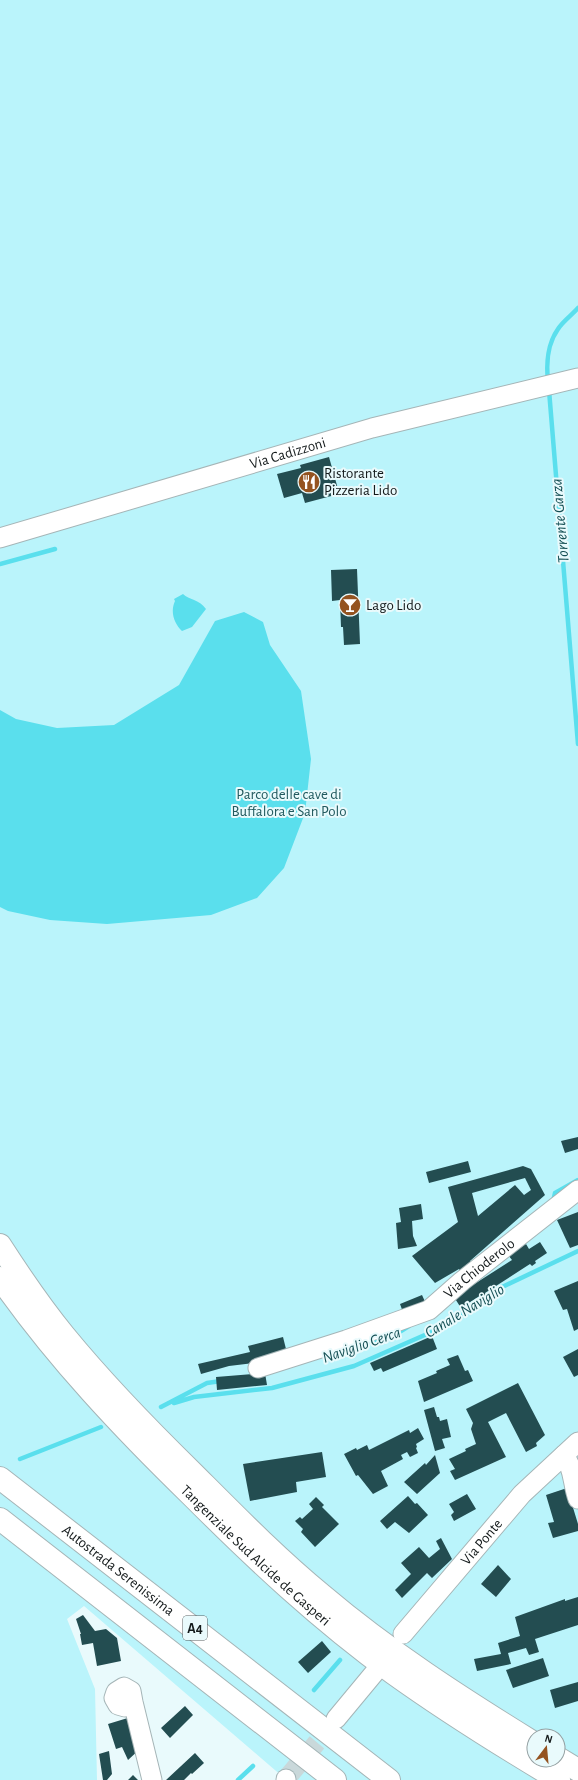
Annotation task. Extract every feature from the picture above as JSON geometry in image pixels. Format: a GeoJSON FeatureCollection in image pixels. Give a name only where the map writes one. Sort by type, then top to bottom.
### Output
{"type":"FeatureCollection","features":[{"type":"Feature","properties":{"kind":"highway","name":"Tangenziale Sud Alcide de Gasperi"},"geometry":{"type":"LineString","coordinates":[[0,1245],[29,1289],[64,1335],[149,1430],[268,1548],[328,1600],[403,1659],[486,1714],[526,1738]]}},
{"type":"Feature","properties":{"kind":"highway","name":"Tangenziale Sud Alcide de Gasperi"},"geometry":{"type":"LineString","coordinates":[[0,1278],[52,1348],[137,1443],[257,1561],[311,1609],[393,1673],[477,1730],[558,1780]]}},
{"type":"Feature","properties":{"kind":"highway","name":"Autostrada Serenissima"},"geometry":{"type":"LineString","coordinates":[[0,1478],[389,1780]]}},
{"type":"Feature","properties":{"kind":"highway","name":"A4"},"geometry":{"type":"LineString","coordinates":[[0,1519],[335,1780]]}},
{"type":"Feature","properties":{"kind":"highway"},"geometry":{"type":"LineString","coordinates":[[566,1763],[578,1770]]}},
{"type":"Feature","properties":{"kind":"street","name":"Via Cadizzoni"},"geometry":{"type":"LineString","coordinates":[[0,538],[372,428],[571,380]]}},
{"type":"Feature","properties":{"kind":"street","name":"Via Chioderolo"},"geometry":{"type":"LineString","coordinates":[[258,1368],[346,1340],[429,1310],[462,1281],[578,1190]]}},
{"type":"Feature","properties":{"kind":"street","name":"Via Ponte"},"geometry":{"type":"LineString","coordinates":[[403,1634],[522,1494],[578,1442]]}},
{"type":"Feature","properties":{"kind":"street"},"geometry":{"type":"LineString","coordinates":[[564,1455],[571,1463],[574,1488],[578,1499]]}},
{"type":"Feature","properties":{"kind":"street"},"geometry":{"type":"LineString","coordinates":[[336,1720],[375,1672]]}},
{"type":"Feature","properties":{"kind":"street"},"geometry":{"type":"LineString","coordinates":[[134,1702],[152,1780]]}},
{"type":"Feature","properties":{"kind":"green space","name":"Parco delle cave di Buffalora e San Polo"},"geometry":{"type":"Polygon","coordinates":[[[0,0],[578,0],[578,1780],[280,1780],[283,1777],[84,1606],[67,1619],[95,1689],[97,1780],[0,1780],[0,0]]]}},
{"type":"Feature","properties":{"kind":"water"},"geometry":{"type":"Polygon","coordinates":[[[183,594],[197,601],[206,609],[192,627],[182,631],[175,621],[173,609],[174,599],[183,594]]]}},
{"type":"Feature","properties":{"kind":"water"},"geometry":{"type":"Polygon","coordinates":[[[244,612],[263,622],[270,645],[301,691],[311,759],[305,813],[284,868],[257,898],[211,915],[107,924],[50,920],[8,911],[0,907],[0,710],[16,719],[57,728],[114,725],[179,685],[215,621],[244,612]]]}},
{"type":"Feature","properties":{"kind":"building"},"geometry":{"type":"Polygon","coordinates":[[[329,457],[338,489],[334,491],[335,495],[305,503],[302,493],[284,498],[277,474],[301,468],[300,465],[329,457]]]}},
{"type":"Feature","properties":{"kind":"building"},"geometry":{"type":"Polygon","coordinates":[[[357,569],[360,644],[344,645],[343,627],[341,627],[340,600],[332,601],[331,570],[357,569]]]}},
{"type":"Feature","properties":{"kind":"building"},"geometry":{"type":"Polygon","coordinates":[[[578,1137],[578,1149],[565,1153],[561,1141],[578,1137]]]}},
{"type":"Feature","properties":{"kind":"building"},"geometry":{"type":"Polygon","coordinates":[[[468,1161],[471,1172],[429,1183],[426,1172],[468,1161]]]}},
{"type":"Feature","properties":{"kind":"building"},"geometry":{"type":"Polygon","coordinates":[[[523,1166],[531,1169],[545,1195],[470,1261],[475,1267],[464,1277],[459,1269],[435,1283],[412,1256],[458,1222],[448,1187],[523,1166]],[[525,1178],[472,1193],[478,1216],[515,1185],[524,1195],[531,1190],[525,1178]]]}},
{"type":"Feature","properties":{"kind":"building"},"geometry":{"type":"Polygon","coordinates":[[[421,1204],[423,1219],[412,1221],[413,1236],[417,1246],[398,1249],[396,1223],[401,1222],[399,1208],[421,1204]]]}},
{"type":"Feature","properties":{"kind":"building"},"geometry":{"type":"Polygon","coordinates":[[[578,1212],[578,1245],[570,1248],[557,1220],[578,1212]]]}},
{"type":"Feature","properties":{"kind":"building"},"geometry":{"type":"Polygon","coordinates":[[[540,1242],[547,1253],[535,1261],[536,1263],[532,1266],[530,1264],[485,1293],[486,1296],[483,1298],[481,1295],[461,1308],[454,1297],[512,1260],[508,1255],[526,1244],[529,1249],[540,1242]]]}},
{"type":"Feature","properties":{"kind":"building"},"geometry":{"type":"Polygon","coordinates":[[[578,1281],[578,1329],[574,1331],[567,1309],[563,1310],[554,1291],[578,1281]]]}},
{"type":"Feature","properties":{"kind":"building"},"geometry":{"type":"Polygon","coordinates":[[[422,1295],[427,1306],[404,1315],[400,1304],[422,1295]]]}},
{"type":"Feature","properties":{"kind":"building"},"geometry":{"type":"Polygon","coordinates":[[[432,1336],[437,1349],[383,1372],[381,1368],[374,1371],[370,1363],[432,1336]]]}},
{"type":"Feature","properties":{"kind":"building"},"geometry":{"type":"Polygon","coordinates":[[[283,1337],[287,1353],[263,1362],[229,1366],[201,1374],[198,1364],[250,1352],[248,1346],[283,1337]]]}},
{"type":"Feature","properties":{"kind":"building"},"geometry":{"type":"Polygon","coordinates":[[[578,1349],[578,1375],[574,1377],[563,1357],[578,1349]]]}},
{"type":"Feature","properties":{"kind":"building"},"geometry":{"type":"Polygon","coordinates":[[[458,1355],[465,1371],[468,1370],[473,1381],[424,1402],[418,1381],[437,1373],[436,1371],[450,1365],[447,1359],[458,1355]]]}},
{"type":"Feature","properties":{"kind":"building"},"geometry":{"type":"Polygon","coordinates":[[[265,1373],[267,1385],[217,1390],[216,1377],[265,1373]]]}},
{"type":"Feature","properties":{"kind":"building"},"geometry":{"type":"Polygon","coordinates":[[[518,1383],[545,1435],[536,1443],[537,1446],[526,1452],[506,1413],[488,1422],[506,1457],[455,1480],[450,1471],[455,1469],[449,1459],[466,1451],[465,1449],[476,1444],[471,1429],[473,1423],[466,1409],[518,1383]]]}},
{"type":"Feature","properties":{"kind":"building"},"geometry":{"type":"Polygon","coordinates":[[[434,1407],[440,1421],[447,1419],[451,1437],[442,1439],[445,1448],[435,1451],[424,1410],[434,1407]]]}},
{"type":"Feature","properties":{"kind":"building"},"geometry":{"type":"Polygon","coordinates":[[[418,1428],[424,1439],[416,1444],[418,1453],[410,1457],[407,1452],[401,1455],[403,1459],[381,1471],[388,1486],[373,1494],[358,1475],[356,1476],[344,1454],[356,1448],[357,1450],[367,1445],[369,1450],[409,1430],[410,1433],[418,1428]]]}},
{"type":"Feature","properties":{"kind":"building"},"geometry":{"type":"Polygon","coordinates":[[[322,1452],[326,1477],[296,1482],[297,1492],[250,1501],[243,1464],[322,1452]]]}},
{"type":"Feature","properties":{"kind":"building"},"geometry":{"type":"Polygon","coordinates":[[[435,1455],[440,1473],[417,1494],[404,1482],[425,1463],[426,1465],[435,1455]]]}},
{"type":"Feature","properties":{"kind":"building"},"geometry":{"type":"Polygon","coordinates":[[[567,1488],[578,1524],[578,1531],[553,1538],[548,1523],[554,1522],[546,1495],[567,1488]]]}},
{"type":"Feature","properties":{"kind":"building"},"geometry":{"type":"Polygon","coordinates":[[[467,1494],[476,1509],[454,1521],[451,1515],[454,1512],[449,1504],[467,1494]]]}},
{"type":"Feature","properties":{"kind":"building"},"geometry":{"type":"Polygon","coordinates":[[[408,1496],[428,1515],[409,1533],[395,1522],[387,1529],[380,1521],[408,1496]]]}},
{"type":"Feature","properties":{"kind":"building"},"geometry":{"type":"Polygon","coordinates":[[[316,1497],[324,1505],[322,1507],[339,1524],[315,1547],[301,1532],[303,1529],[295,1521],[300,1517],[302,1519],[313,1509],[309,1504],[316,1497]]]}},
{"type":"Feature","properties":{"kind":"building"},"geometry":{"type":"Polygon","coordinates":[[[441,1538],[452,1559],[432,1578],[427,1573],[402,1598],[395,1590],[411,1574],[401,1563],[419,1547],[429,1558],[440,1549],[436,1541],[441,1538]]]}},
{"type":"Feature","properties":{"kind":"building"},"geometry":{"type":"Polygon","coordinates":[[[498,1565],[511,1579],[496,1597],[481,1584],[498,1565]]]}},
{"type":"Feature","properties":{"kind":"building"},"geometry":{"type":"Polygon","coordinates":[[[578,1597],[578,1625],[535,1639],[539,1652],[529,1655],[526,1648],[508,1653],[511,1664],[477,1671],[474,1659],[501,1654],[498,1643],[520,1636],[515,1617],[565,1599],[565,1601],[578,1597]]]}},
{"type":"Feature","properties":{"kind":"building"},"geometry":{"type":"Polygon","coordinates":[[[83,1615],[95,1631],[106,1629],[117,1638],[121,1661],[97,1666],[93,1643],[82,1645],[81,1634],[76,1619],[83,1615]]]}},
{"type":"Feature","properties":{"kind":"building"},"geometry":{"type":"Polygon","coordinates":[[[322,1641],[331,1652],[308,1673],[298,1662],[322,1641]]]}},
{"type":"Feature","properties":{"kind":"building"},"geometry":{"type":"Polygon","coordinates":[[[543,1658],[549,1676],[513,1688],[506,1670],[543,1658]]]}},
{"type":"Feature","properties":{"kind":"building"},"geometry":{"type":"Polygon","coordinates":[[[578,1682],[578,1701],[555,1708],[550,1690],[578,1682]]]}},
{"type":"Feature","properties":{"kind":"building"},"geometry":{"type":"Polygon","coordinates":[[[185,1706],[193,1715],[170,1738],[161,1728],[185,1706]]]}},
{"type":"Feature","properties":{"kind":"building"},"geometry":{"type":"Polygon","coordinates":[[[131,1717],[141,1748],[128,1760],[122,1747],[116,1749],[108,1724],[131,1717]]]}},
{"type":"Feature","properties":{"kind":"building"},"geometry":{"type":"Polygon","coordinates":[[[109,1751],[112,1774],[107,1780],[103,1780],[99,1754],[109,1751]]]}},
{"type":"Feature","properties":{"kind":"building"},"geometry":{"type":"Polygon","coordinates":[[[195,1753],[204,1763],[184,1780],[166,1780],[195,1753]]]}},
{"type":"Feature","properties":{"kind":"building"},"geometry":{"type":"Polygon","coordinates":[[[133,1775],[138,1780],[128,1780],[133,1775]]]}},
{"type":"Feature","properties":{"kind":"waterway","name":"Torrente Garza"},"geometry":{"type":"LineString","coordinates":[[548,380],[547,367],[552,340],[560,326],[578,308]]}},
{"type":"Feature","properties":{"kind":"waterway","name":"Torrente Garza"},"geometry":{"type":"LineString","coordinates":[[549,390],[578,744]]}},
{"type":"Feature","properties":{"kind":"waterway"},"geometry":{"type":"LineString","coordinates":[[0,564],[55,549]]}},
{"type":"Feature","properties":{"kind":"waterway","name":"Naviglio Cerca"},"geometry":{"type":"LineString","coordinates":[[553,1202],[555,1193],[578,1180]]}},
{"type":"Feature","properties":{"kind":"waterway","name":"Canale Naviglio"},"geometry":{"type":"LineString","coordinates":[[174,1403],[194,1397],[272,1388],[354,1366],[443,1327],[500,1288],[578,1251]]}},
{"type":"Feature","properties":{"kind":"waterway","name":"Naviglio Cerca"},"geometry":{"type":"LineString","coordinates":[[349,1349],[401,1331],[409,1326]]}},
{"type":"Feature","properties":{"kind":"waterway","name":"Naviglio Cerca"},"geometry":{"type":"LineString","coordinates":[[161,1407],[207,1383],[221,1381]]}},
{"type":"Feature","properties":{"kind":"waterway","name":"Naviglio Cerca"},"geometry":{"type":"LineString","coordinates":[[20,1459],[101,1427]]}},
{"type":"Feature","properties":{"kind":"waterway"},"geometry":{"type":"LineString","coordinates":[[314,1690],[340,1660]]}},
{"type":"Feature","properties":{"kind":"waterway"},"geometry":{"type":"LineString","coordinates":[[238,1780],[253,1766]]}},
{"type":"Feature","properties":{"kind":"tunnel"},"geometry":{"type":"LineString","coordinates":[[286,1779],[335,1721]]}},
{"type":"Feature","properties":{"kind":"place","name":"Ristorante Pizzeria Lido"},"geometry":{"type":"Point","coordinates":[309,482]}},
{"type":"Feature","properties":{"kind":"place","name":"Lago Lido"},"geometry":{"type":"Point","coordinates":[350,605]}}]}
